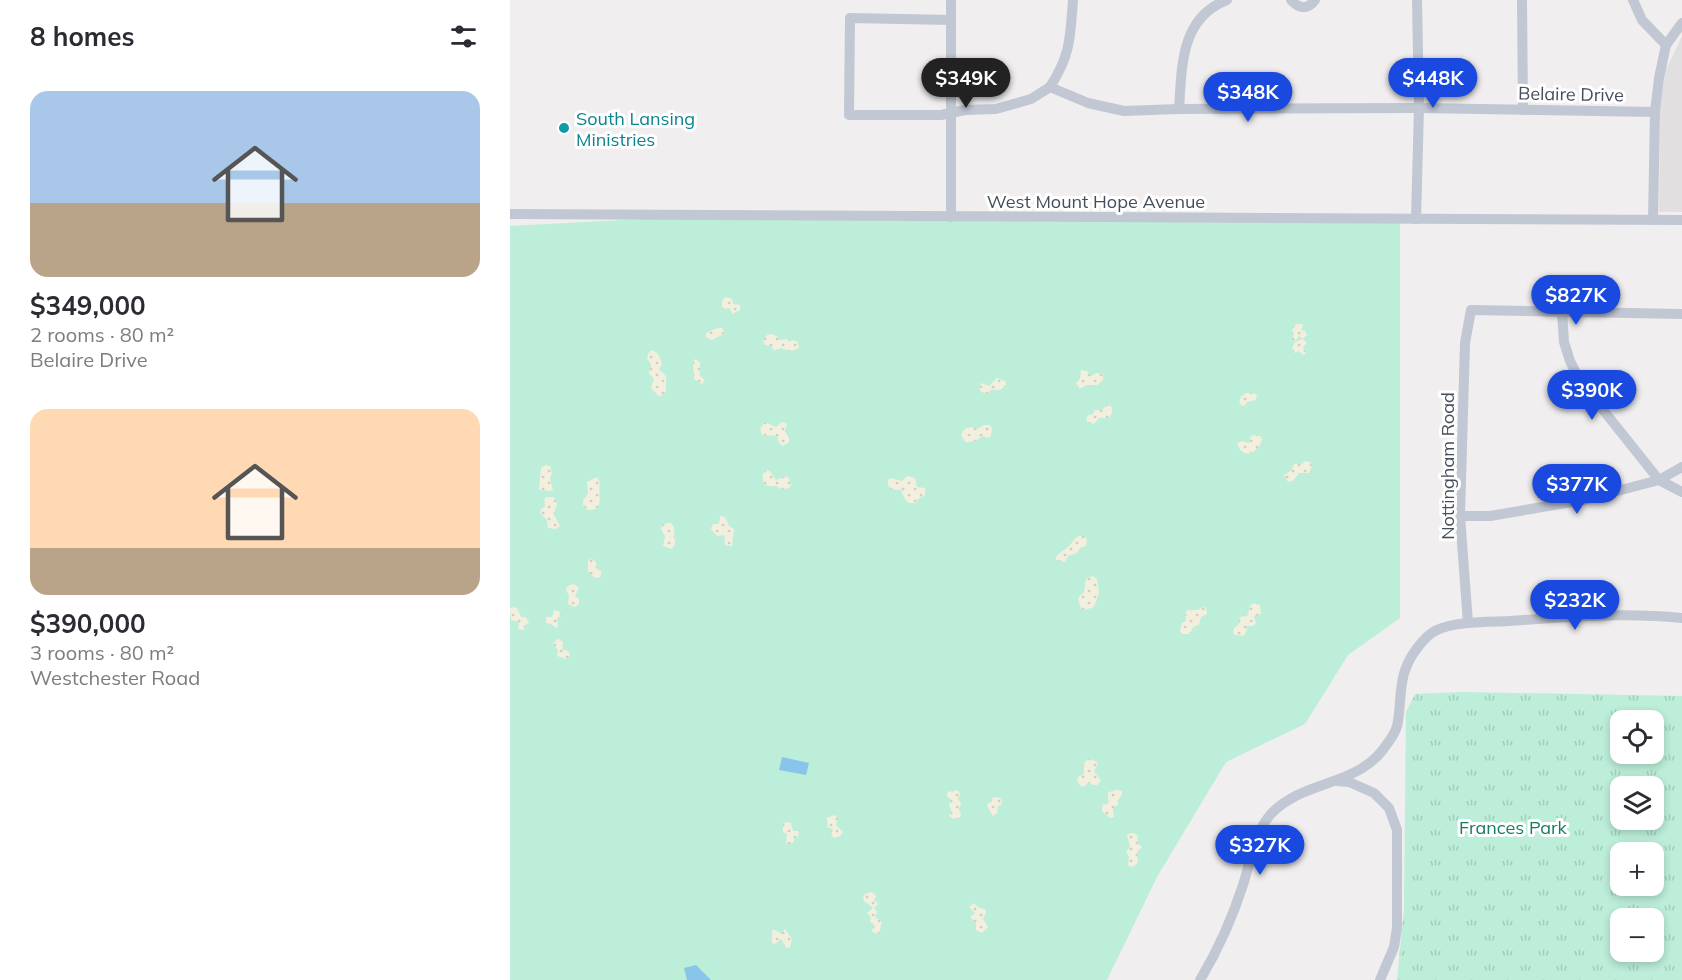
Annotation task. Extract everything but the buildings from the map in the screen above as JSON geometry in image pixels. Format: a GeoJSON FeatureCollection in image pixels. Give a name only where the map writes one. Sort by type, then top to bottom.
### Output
{"type":"FeatureCollection","features":[{"type":"Feature","properties":{"kind":"street"},"geometry":{"type":"LineString","coordinates":[[951,0],[951,217]]}},
{"type":"Feature","properties":{"kind":"street"},"geometry":{"type":"LineString","coordinates":[[951,20],[850,18],[849,115],[941,115],[965,110],[996,109],[1031,99],[1050,87],[1062,70],[1069,51],[1074,0]]}},
{"type":"Feature","properties":{"kind":"street"},"geometry":{"type":"LineString","coordinates":[[1179,109],[1182,69],[1188,35],[1212,7],[1227,0]]}},
{"type":"Feature","properties":{"kind":"street"},"geometry":{"type":"LineString","coordinates":[[1291,0],[1302,8],[1315,0]]}},
{"type":"Feature","properties":{"kind":"street"},"geometry":{"type":"LineString","coordinates":[[1416,219],[1419,108],[1417,0]]}},
{"type":"Feature","properties":{"kind":"street"},"geometry":{"type":"LineString","coordinates":[[1522,0],[1523,110]]}},
{"type":"Feature","properties":{"kind":"street"},"geometry":{"type":"LineString","coordinates":[[1633,0],[1642,20],[1666,45]]}},
{"type":"Feature","properties":{"kind":"street"},"geometry":{"type":"LineString","coordinates":[[1653,220],[1655,112],[1659,78],[1666,45],[1682,23]]}},
{"type":"Feature","properties":{"kind":"street","name":"Belaire Drive"},"geometry":{"type":"LineString","coordinates":[[1050,87],[1088,103],[1124,111],[1419,108],[1655,112]]}},
{"type":"Feature","properties":{"kind":"street","name":"West Mount Hope Avenue"},"geometry":{"type":"LineString","coordinates":[[510,214],[1682,220]]}},
{"type":"Feature","properties":{"kind":"street","name":"Nottingham Road"},"geometry":{"type":"LineString","coordinates":[[1468,623],[1461,516],[1465,343],[1471,310],[1562,312]]}},
{"type":"Feature","properties":{"kind":"street"},"geometry":{"type":"LineString","coordinates":[[1682,314],[1562,312],[1564,342],[1580,381],[1659,480],[1682,492]]}},
{"type":"Feature","properties":{"kind":"street"},"geometry":{"type":"LineString","coordinates":[[1461,516],[1490,516],[1583,500],[1659,480],[1682,467]]}},
{"type":"Feature","properties":{"kind":"street"},"geometry":{"type":"LineString","coordinates":[[1200,980],[1229,924],[1244,884],[1253,848],[1264,822],[1285,802],[1364,766],[1378,755],[1390,741],[1398,723],[1403,670],[1415,651],[1437,630],[1468,623],[1610,614],[1682,618]]}},
{"type":"Feature","properties":{"kind":"street"},"geometry":{"type":"LineString","coordinates":[[1334,781],[1349,782],[1374,793],[1389,808],[1397,830],[1397,928],[1394,946],[1380,980]]}},
{"type":"Feature","properties":{"kind":"shaded area"},"geometry":{"type":"Polygon","coordinates":[[[1682,36],[1682,212],[1659,212],[1660,113],[1665,72],[1682,36]]]}},
{"type":"Feature","properties":{"kind":"green space"},"geometry":{"type":"Polygon","coordinates":[[[699,216],[1400,219],[1400,618],[1348,655],[1305,724],[1226,762],[1157,877],[1107,980],[510,980],[510,226],[699,216]]]}},
{"type":"Feature","properties":{"kind":"green space","name":"Frances Park"},"geometry":{"type":"Polygon","coordinates":[[[1463,692],[1682,696],[1682,980],[1397,980],[1404,909],[1406,712],[1415,694],[1463,692]]]}},
{"type":"Feature","properties":{"kind":"sand"},"geometry":{"type":"Polygon","coordinates":[[[726,297],[732,299],[733,304],[740,305],[740,310],[732,314],[730,308],[724,309],[722,300],[726,297]]]}},
{"type":"Feature","properties":{"kind":"sand"},"geometry":{"type":"Polygon","coordinates":[[[1297,324],[1302,324],[1301,330],[1307,335],[1303,339],[1299,336],[1295,341],[1292,340],[1294,333],[1292,331],[1297,324]]]}},
{"type":"Feature","properties":{"kind":"sand"},"geometry":{"type":"Polygon","coordinates":[[[722,328],[725,333],[712,340],[706,337],[706,333],[722,328]]]}},
{"type":"Feature","properties":{"kind":"sand"},"geometry":{"type":"Polygon","coordinates":[[[772,334],[779,340],[787,339],[789,342],[793,340],[798,342],[799,348],[791,351],[781,348],[774,351],[763,341],[767,335],[772,334]]]}},
{"type":"Feature","properties":{"kind":"sand"},"geometry":{"type":"Polygon","coordinates":[[[1303,339],[1307,343],[1303,347],[1306,354],[1303,355],[1299,351],[1295,353],[1292,349],[1295,342],[1303,339]]]}},
{"type":"Feature","properties":{"kind":"sand"},"geometry":{"type":"Polygon","coordinates":[[[652,350],[659,356],[662,364],[659,369],[666,376],[666,391],[659,396],[651,388],[654,379],[649,373],[651,365],[647,358],[652,350]]]}},
{"type":"Feature","properties":{"kind":"sand"},"geometry":{"type":"Polygon","coordinates":[[[695,359],[700,362],[700,376],[705,380],[702,384],[694,379],[693,362],[695,359]]]}},
{"type":"Feature","properties":{"kind":"sand"},"geometry":{"type":"Polygon","coordinates":[[[1081,370],[1087,371],[1091,376],[1097,373],[1103,374],[1103,380],[1097,385],[1087,385],[1079,389],[1076,383],[1080,379],[1081,370]]]}},
{"type":"Feature","properties":{"kind":"sand"},"geometry":{"type":"Polygon","coordinates":[[[997,378],[1005,381],[1006,385],[1001,389],[990,390],[989,394],[981,392],[979,388],[981,383],[989,386],[997,378]]]}},
{"type":"Feature","properties":{"kind":"sand"},"geometry":{"type":"Polygon","coordinates":[[[1254,393],[1257,396],[1256,400],[1247,402],[1244,406],[1239,404],[1241,396],[1254,393]]]}},
{"type":"Feature","properties":{"kind":"sand"},"geometry":{"type":"Polygon","coordinates":[[[1107,405],[1111,406],[1113,411],[1109,418],[1099,418],[1094,424],[1086,421],[1088,415],[1093,414],[1095,410],[1102,410],[1107,405]]]}},
{"type":"Feature","properties":{"kind":"sand"},"geometry":{"type":"Polygon","coordinates":[[[782,422],[787,424],[785,431],[789,438],[789,442],[783,446],[779,443],[777,436],[762,435],[760,429],[764,423],[776,427],[782,422]]]}},
{"type":"Feature","properties":{"kind":"sand"},"geometry":{"type":"Polygon","coordinates":[[[990,425],[992,428],[991,436],[987,438],[982,436],[974,441],[965,442],[961,435],[964,429],[972,427],[977,429],[990,425]]]}},
{"type":"Feature","properties":{"kind":"sand"},"geometry":{"type":"Polygon","coordinates":[[[1255,435],[1262,439],[1258,448],[1250,453],[1239,449],[1237,443],[1240,441],[1249,443],[1251,436],[1255,435]]]}},
{"type":"Feature","properties":{"kind":"sand"},"geometry":{"type":"Polygon","coordinates":[[[1305,461],[1310,462],[1312,466],[1309,473],[1299,473],[1293,481],[1288,482],[1284,475],[1292,470],[1294,464],[1302,464],[1305,461]]]}},
{"type":"Feature","properties":{"kind":"sand"},"geometry":{"type":"Polygon","coordinates":[[[545,465],[550,466],[553,491],[539,490],[541,468],[545,465]]]}},
{"type":"Feature","properties":{"kind":"sand"},"geometry":{"type":"Polygon","coordinates":[[[767,470],[776,480],[786,476],[789,478],[791,486],[784,489],[765,484],[763,474],[767,470]]]}},
{"type":"Feature","properties":{"kind":"sand"},"geometry":{"type":"Polygon","coordinates":[[[907,476],[915,478],[917,487],[925,488],[925,495],[916,503],[908,502],[901,490],[891,489],[888,485],[888,480],[891,478],[902,481],[907,476]]]}},
{"type":"Feature","properties":{"kind":"sand"},"geometry":{"type":"Polygon","coordinates":[[[597,477],[600,482],[599,504],[594,510],[588,510],[583,505],[583,500],[588,494],[587,482],[597,477]]]}},
{"type":"Feature","properties":{"kind":"sand"},"geometry":{"type":"Polygon","coordinates":[[[546,497],[554,497],[557,503],[554,515],[560,526],[556,529],[548,528],[547,520],[540,513],[545,507],[546,497]]]}},
{"type":"Feature","properties":{"kind":"sand"},"geometry":{"type":"Polygon","coordinates":[[[720,516],[725,517],[729,526],[734,529],[732,546],[725,545],[724,535],[717,536],[711,529],[712,524],[719,524],[720,516]]]}},
{"type":"Feature","properties":{"kind":"sand"},"geometry":{"type":"Polygon","coordinates":[[[671,523],[674,527],[675,544],[672,549],[663,546],[665,536],[661,529],[662,525],[671,523]]]}},
{"type":"Feature","properties":{"kind":"sand"},"geometry":{"type":"Polygon","coordinates":[[[1079,536],[1084,536],[1087,540],[1086,546],[1068,556],[1065,562],[1056,560],[1056,557],[1079,536]]]}},
{"type":"Feature","properties":{"kind":"sand"},"geometry":{"type":"Polygon","coordinates":[[[592,559],[596,562],[597,569],[602,572],[596,579],[588,571],[588,560],[592,559]]]}},
{"type":"Feature","properties":{"kind":"sand"},"geometry":{"type":"Polygon","coordinates":[[[1093,576],[1097,579],[1099,593],[1094,607],[1081,609],[1078,598],[1084,592],[1086,580],[1093,576]]]}},
{"type":"Feature","properties":{"kind":"sand"},"geometry":{"type":"Polygon","coordinates":[[[574,584],[579,588],[575,596],[579,599],[579,604],[575,607],[568,604],[569,596],[566,590],[567,586],[574,584]]]}},
{"type":"Feature","properties":{"kind":"sand"},"geometry":{"type":"Polygon","coordinates":[[[1256,603],[1260,605],[1261,614],[1254,616],[1256,623],[1253,626],[1246,626],[1244,636],[1235,635],[1234,628],[1239,624],[1240,617],[1248,615],[1250,605],[1256,603]]]}},
{"type":"Feature","properties":{"kind":"sand"},"geometry":{"type":"Polygon","coordinates":[[[517,608],[521,617],[526,617],[529,623],[525,625],[524,630],[518,629],[519,622],[511,620],[510,609],[517,608]]]}},
{"type":"Feature","properties":{"kind":"sand"},"geometry":{"type":"Polygon","coordinates":[[[1206,608],[1207,614],[1201,617],[1199,625],[1193,627],[1190,634],[1182,634],[1180,631],[1182,623],[1186,621],[1187,610],[1198,610],[1206,608]]]}},
{"type":"Feature","properties":{"kind":"sand"},"geometry":{"type":"Polygon","coordinates":[[[554,610],[559,611],[561,616],[557,618],[558,627],[556,628],[546,623],[546,617],[552,617],[554,610]]]}},
{"type":"Feature","properties":{"kind":"sand"},"geometry":{"type":"Polygon","coordinates":[[[558,638],[563,642],[562,649],[568,651],[570,655],[567,659],[557,656],[558,650],[553,644],[558,638]]]}},
{"type":"Feature","properties":{"kind":"sand"},"geometry":{"type":"Polygon","coordinates":[[[1088,759],[1098,764],[1094,771],[1101,781],[1097,785],[1089,782],[1082,787],[1077,782],[1078,777],[1084,774],[1084,763],[1088,759]]]}},
{"type":"Feature","properties":{"kind":"sand"},"geometry":{"type":"Polygon","coordinates":[[[1117,789],[1122,791],[1122,795],[1118,800],[1118,805],[1113,808],[1114,817],[1110,818],[1102,811],[1102,805],[1108,804],[1108,792],[1117,789]]]}},
{"type":"Feature","properties":{"kind":"sand"},"geometry":{"type":"Polygon","coordinates":[[[956,790],[960,795],[958,799],[961,803],[959,809],[961,815],[954,819],[949,816],[952,812],[949,805],[951,800],[946,795],[949,791],[956,790]]]}},
{"type":"Feature","properties":{"kind":"sand"},"geometry":{"type":"Polygon","coordinates":[[[998,797],[1002,800],[1001,805],[998,806],[997,813],[993,816],[987,806],[992,802],[992,798],[998,797]]]}},
{"type":"Feature","properties":{"kind":"sand"},"geometry":{"type":"Polygon","coordinates":[[[835,815],[838,819],[836,825],[843,832],[834,838],[831,836],[833,829],[827,827],[826,818],[835,815]]]}},
{"type":"Feature","properties":{"kind":"sand"},"geometry":{"type":"Polygon","coordinates":[[[791,823],[793,831],[798,831],[799,834],[797,838],[794,838],[794,842],[789,844],[786,843],[787,834],[783,832],[783,824],[791,823]]]}},
{"type":"Feature","properties":{"kind":"sand"},"geometry":{"type":"Polygon","coordinates":[[[1130,833],[1138,836],[1137,843],[1142,847],[1137,852],[1138,862],[1132,867],[1128,865],[1129,857],[1126,852],[1130,847],[1127,835],[1130,833]]]}},
{"type":"Feature","properties":{"kind":"sand"},"geometry":{"type":"Polygon","coordinates":[[[871,892],[875,894],[874,900],[878,904],[874,908],[877,912],[875,917],[882,922],[879,934],[872,931],[874,924],[870,922],[871,917],[867,913],[873,908],[863,898],[865,894],[871,892]]]}},
{"type":"Feature","properties":{"kind":"sand"},"geometry":{"type":"Polygon","coordinates":[[[974,903],[986,910],[983,919],[988,927],[982,933],[976,930],[976,923],[970,917],[975,913],[969,907],[974,903]]]}},
{"type":"Feature","properties":{"kind":"sand"},"geometry":{"type":"Polygon","coordinates":[[[785,929],[792,939],[790,947],[786,948],[781,939],[775,944],[772,943],[772,930],[781,934],[785,929]]]}},
{"type":"Feature","properties":{"kind":"water"},"geometry":{"type":"Polygon","coordinates":[[[782,757],[809,763],[806,775],[779,770],[782,757]]]}},
{"type":"Feature","properties":{"kind":"water"},"geometry":{"type":"Polygon","coordinates":[[[696,965],[711,980],[687,980],[684,968],[696,965]]]}},
{"type":"Feature","properties":{"kind":"place","name":"South Lansing Ministries"},"geometry":{"type":"Point","coordinates":[564,128]}}]}
